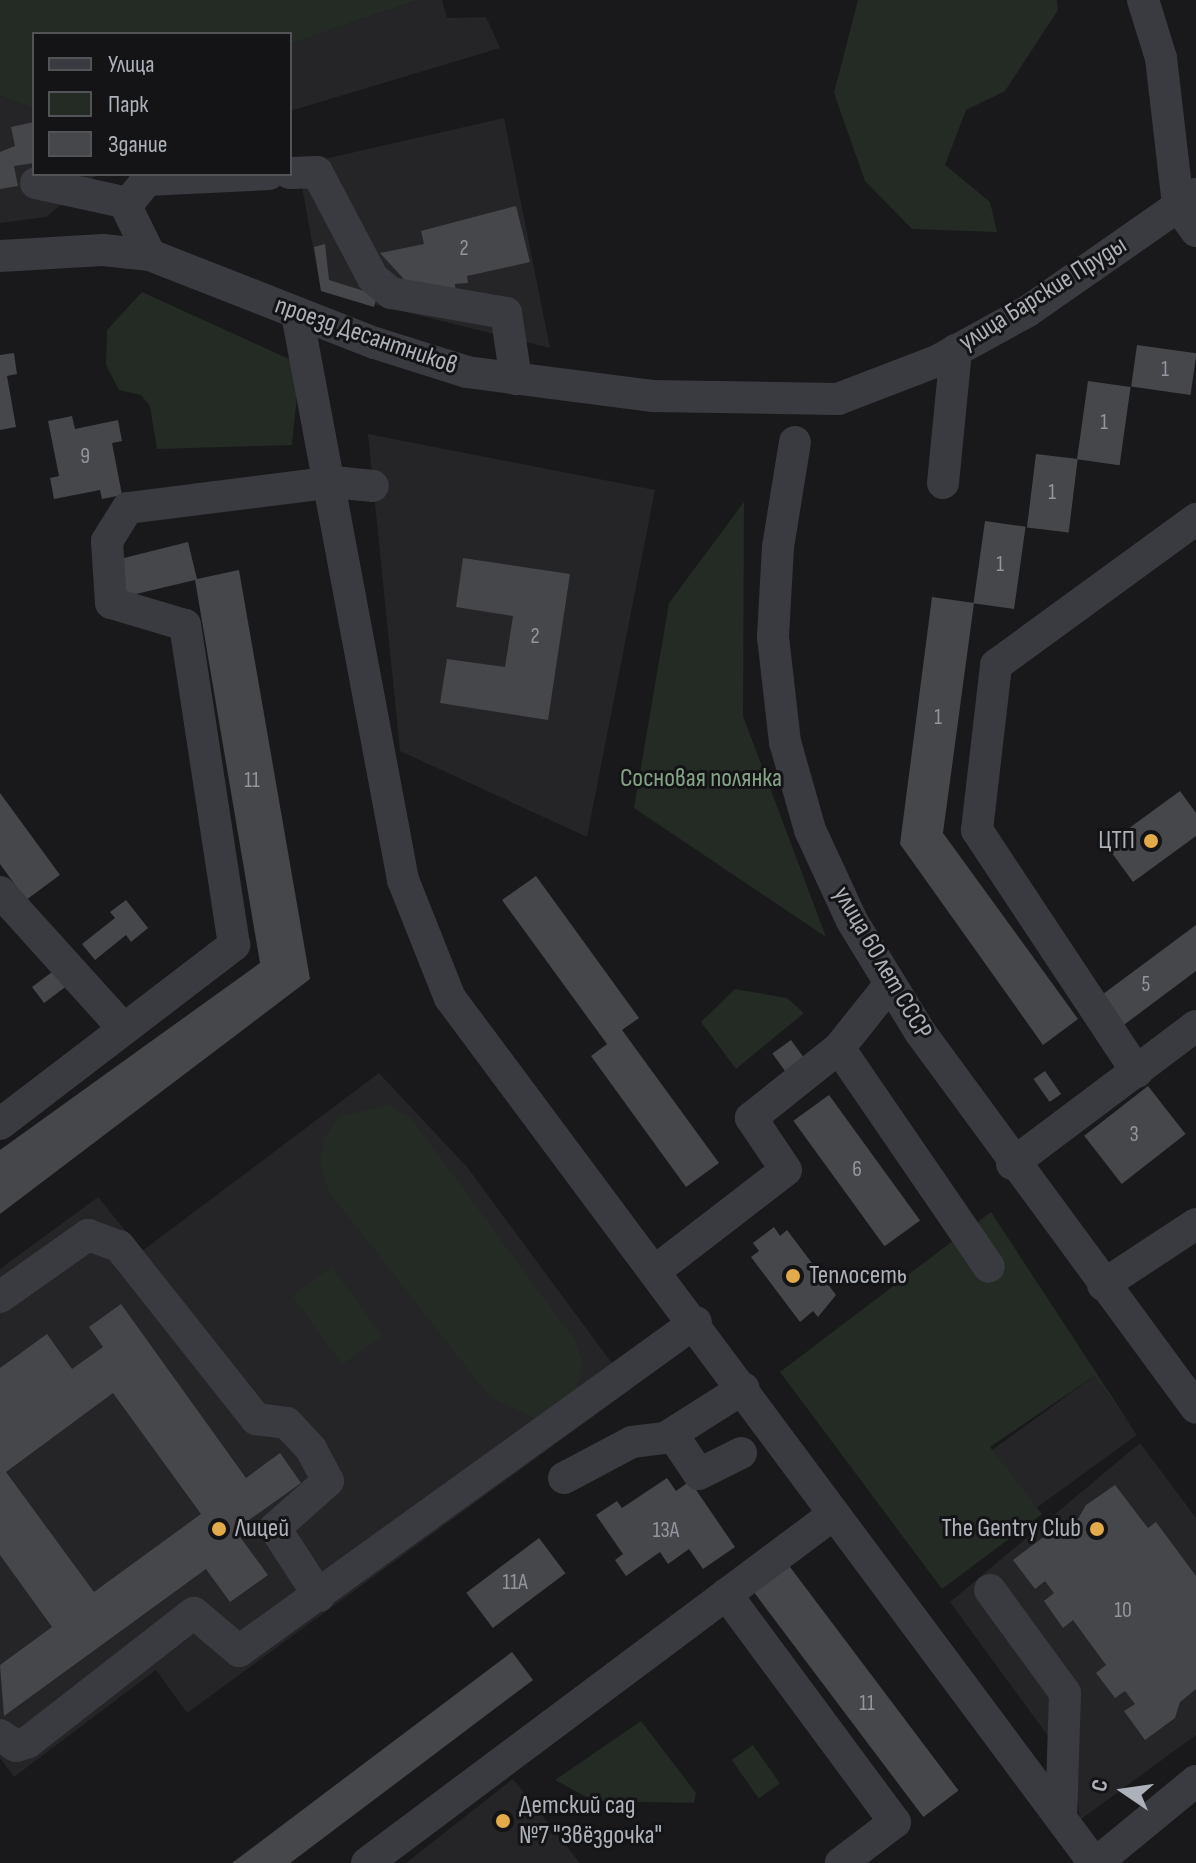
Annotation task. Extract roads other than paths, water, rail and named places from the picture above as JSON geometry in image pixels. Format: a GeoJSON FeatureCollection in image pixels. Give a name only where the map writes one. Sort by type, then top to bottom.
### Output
{"type":"FeatureCollection","features":[{"type":"Feature","properties":{"kind":"street"},"geometry":{"type":"LineString","coordinates":[[1143,0],[1161,58],[1190,210]]}},
{"type":"Feature","properties":{"kind":"street"},"geometry":{"type":"LineString","coordinates":[[292,173],[317,172],[373,278],[391,293],[506,313],[516,379]]}},
{"type":"Feature","properties":{"kind":"street"},"geometry":{"type":"LineString","coordinates":[[126,206],[147,180],[228,176]]}},
{"type":"Feature","properties":{"kind":"street"},"geometry":{"type":"LineString","coordinates":[[36,183],[126,206],[150,255]]}},
{"type":"Feature","properties":{"kind":"street","name":"улица Барские Пруды"},"geometry":{"type":"LineString","coordinates":[[838,399],[956,350],[1028,311],[1190,210]]}},
{"type":"Feature","properties":{"kind":"street","name":"проезд Десантников"},"geometry":{"type":"LineString","coordinates":[[0,256],[103,250],[150,255],[297,314],[467,372],[740,401],[838,399]]}},
{"type":"Feature","properties":{"kind":"street"},"geometry":{"type":"LineString","coordinates":[[297,314],[384,700],[403,880],[450,998],[696,1322],[834,1514],[1095,1863],[1196,1781]]}},
{"type":"Feature","properties":{"kind":"street"},"geometry":{"type":"LineString","coordinates":[[943,483],[956,350]]}},
{"type":"Feature","properties":{"kind":"street"},"geometry":{"type":"LineString","coordinates":[[740,401],[795,442],[838,399]]}},
{"type":"Feature","properties":{"kind":"street","name":"улица 60 лет СССР"},"geometry":{"type":"LineString","coordinates":[[795,442],[778,547],[773,637],[785,742],[810,830],[852,921],[890,984],[1012,1164],[1196,1408]]}},
{"type":"Feature","properties":{"kind":"street"},"geometry":{"type":"LineString","coordinates":[[0,1124],[122,1027],[234,945],[185,625],[111,603],[107,541],[128,508],[333,482],[373,486]]}},
{"type":"Feature","properties":{"kind":"street"},"geometry":{"type":"LineString","coordinates":[[1137,1072],[977,830],[978,815],[996,665],[1196,519]]}},
{"type":"Feature","properties":{"kind":"street"},"geometry":{"type":"LineString","coordinates":[[0,892],[122,1027]]}},
{"type":"Feature","properties":{"kind":"street"},"geometry":{"type":"LineString","coordinates":[[655,1271],[786,1170],[751,1118],[839,1048],[890,984]]}},
{"type":"Feature","properties":{"kind":"street"},"geometry":{"type":"LineString","coordinates":[[1012,1164],[1196,1026]]}},
{"type":"Feature","properties":{"kind":"street"},"geometry":{"type":"LineString","coordinates":[[839,1048],[989,1267]]}},
{"type":"Feature","properties":{"kind":"street"},"geometry":{"type":"LineString","coordinates":[[1103,1285],[1196,1224]]}},
{"type":"Feature","properties":{"kind":"street"},"geometry":{"type":"LineString","coordinates":[[0,1297],[88,1235],[119,1246],[256,1419],[287,1423],[311,1449],[328,1481],[275,1528],[319,1596]]}},
{"type":"Feature","properties":{"kind":"street"},"geometry":{"type":"LineString","coordinates":[[0,1735],[16,1746],[28,1742],[194,1613],[239,1651],[696,1322]]}},
{"type":"Feature","properties":{"kind":"street"},"geometry":{"type":"LineString","coordinates":[[564,1478],[632,1442],[672,1434],[744,1388]]}},
{"type":"Feature","properties":{"kind":"street"},"geometry":{"type":"LineString","coordinates":[[672,1434],[699,1474],[741,1453]]}},
{"type":"Feature","properties":{"kind":"street"},"geometry":{"type":"LineString","coordinates":[[706,1486],[779,1436]]}},
{"type":"Feature","properties":{"kind":"street"},"geometry":{"type":"LineString","coordinates":[[367,1863],[834,1514]]}},
{"type":"Feature","properties":{"kind":"street"},"geometry":{"type":"LineString","coordinates":[[990,1590],[1065,1693],[1061,1818]]}},
{"type":"Feature","properties":{"kind":"street"},"geometry":{"type":"LineString","coordinates":[[726,1594],[895,1822],[841,1863]]}},
{"type":"Feature","properties":{"kind":"place","name":"ЦТП"},"geometry":{"type":"Point","coordinates":[1151,841]}},
{"type":"Feature","properties":{"kind":"place","name":"Теплосеть"},"geometry":{"type":"Point","coordinates":[793,1276]}},
{"type":"Feature","properties":{"kind":"place","name":"Лицей"},"geometry":{"type":"Point","coordinates":[219,1529]}},
{"type":"Feature","properties":{"kind":"place","name":"The Gentry Club"},"geometry":{"type":"Point","coordinates":[1097,1529]}},
{"type":"Feature","properties":{"kind":"place","name":"Детский сад №7 \"Звёздочка\""},"geometry":{"type":"Point","coordinates":[503,1821]}},
{"type":"Feature","properties":{"kind":"park label","name":"Сосновая полянка"},"geometry":{"type":"Point","coordinates":[701,779]}}]}
